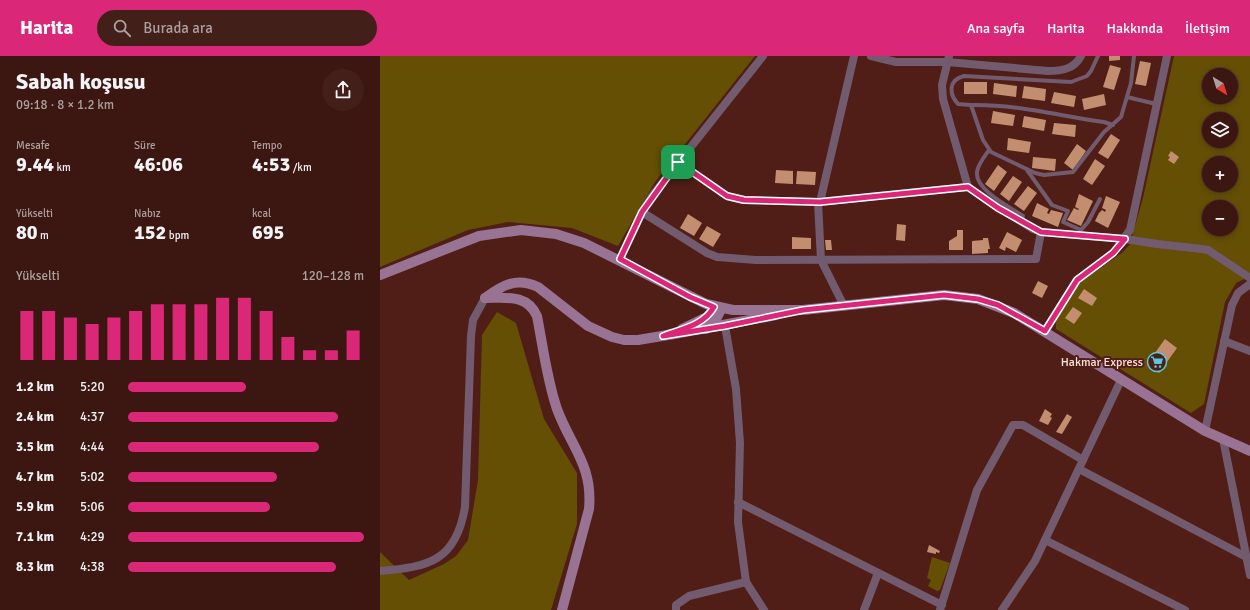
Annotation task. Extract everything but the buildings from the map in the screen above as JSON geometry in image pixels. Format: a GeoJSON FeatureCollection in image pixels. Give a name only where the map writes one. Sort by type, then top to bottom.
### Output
{"type":"FeatureCollection","features":[{"type":"Feature","properties":{"kind":"main road"},"geometry":{"type":"LineString","coordinates":[[380,275],[479,236],[521,230],[538,231],[570,237],[620,259],[690,297],[718,308],[749,311],[803,310],[923,297],[962,296],[998,305],[1045,331],[1121,380],[1205,431],[1250,451]]}},
{"type":"Feature","properties":{"kind":"main road"},"geometry":{"type":"LineString","coordinates":[[485,298],[505,285],[523,282],[538,287],[576,319],[600,333],[624,340],[638,340],[725,326],[803,310]]}},
{"type":"Feature","properties":{"kind":"main road"},"geometry":{"type":"LineString","coordinates":[[485,298],[520,300],[528,303],[534,309],[537,316],[552,392],[558,410],[586,469],[590,495],[590,509],[562,610]]}},
{"type":"Feature","properties":{"kind":"main road"},"geometry":{"type":"LineString","coordinates":[[706,329],[714,323],[718,308]]}},
{"type":"Feature","properties":{"kind":"main road"},"geometry":{"type":"LineString","coordinates":[[663,336],[700,322],[718,308]]}},
{"type":"Feature","properties":{"kind":"street"},"geometry":{"type":"LineString","coordinates":[[620,259],[642,212],[678,162],[763,56]]}},
{"type":"Feature","properties":{"kind":"street"},"geometry":{"type":"LineString","coordinates":[[844,306],[821,260],[819,202],[854,56]]}},
{"type":"Feature","properties":{"kind":"street"},"geometry":{"type":"LineString","coordinates":[[871,56],[896,62],[948,59],[1063,70],[1072,66],[1082,56]]}},
{"type":"Feature","properties":{"kind":"street"},"geometry":{"type":"LineString","coordinates":[[1045,331],[1077,280],[1113,253],[1125,239],[1130,230],[1167,56]]}},
{"type":"Feature","properties":{"kind":"street"},"geometry":{"type":"LineString","coordinates":[[948,59],[942,85],[943,99],[968,187],[998,208],[1041,232],[1125,239],[1208,250],[1250,278]]}},
{"type":"Feature","properties":{"kind":"street"},"geometry":{"type":"LineString","coordinates":[[678,162],[699,178],[735,199],[819,202],[968,187]]}},
{"type":"Feature","properties":{"kind":"street"},"geometry":{"type":"LineString","coordinates":[[642,212],[690,244],[717,257],[756,260],[1036,259],[1041,232]]}},
{"type":"Feature","properties":{"kind":"street"},"geometry":{"type":"LineString","coordinates":[[1205,431],[1232,305],[1238,293],[1250,284]]}},
{"type":"Feature","properties":{"kind":"street"},"geometry":{"type":"LineString","coordinates":[[380,571],[428,563],[450,549],[458,535],[465,507],[471,336],[473,320],[485,298]]}},
{"type":"Feature","properties":{"kind":"street"},"geometry":{"type":"LineString","coordinates":[[725,326],[735,376],[737,397],[740,443],[738,522],[746,582],[764,610]]}},
{"type":"Feature","properties":{"kind":"street"},"geometry":{"type":"LineString","coordinates":[[1224,341],[1250,351]]}},
{"type":"Feature","properties":{"kind":"street"},"geometry":{"type":"LineString","coordinates":[[1002,610],[1020,585],[1045,540],[1121,380]]}},
{"type":"Feature","properties":{"kind":"street"},"geometry":{"type":"LineString","coordinates":[[738,502],[878,573],[941,607],[977,490],[1013,425],[1023,426],[1083,460]]}},
{"type":"Feature","properties":{"kind":"street"},"geometry":{"type":"LineString","coordinates":[[1223,439],[1248,558],[1250,575]]}},
{"type":"Feature","properties":{"kind":"street"},"geometry":{"type":"LineString","coordinates":[[1079,469],[1248,558]]}},
{"type":"Feature","properties":{"kind":"street"},"geometry":{"type":"LineString","coordinates":[[1045,540],[1185,610]]}},
{"type":"Feature","properties":{"kind":"street"},"geometry":{"type":"LineString","coordinates":[[864,610],[878,573]]}},
{"type":"Feature","properties":{"kind":"street"},"geometry":{"type":"LineString","coordinates":[[676,610],[676,605],[689,596],[746,582]]}},
{"type":"Feature","properties":{"kind":"lane"},"geometry":{"type":"LineString","coordinates":[[1098,56],[1087,76],[1071,82],[998,76],[964,76],[958,77],[951,87],[951,94],[958,104],[1010,107],[1104,122],[1113,125]]}},
{"type":"Feature","properties":{"kind":"lane"},"geometry":{"type":"LineString","coordinates":[[970,105],[983,140],[989,150],[1027,170],[1044,175],[1073,172],[1104,132],[1121,117],[1127,97],[1134,56]]}},
{"type":"Feature","properties":{"kind":"lane"},"geometry":{"type":"LineString","coordinates":[[1127,97],[1156,104]]}},
{"type":"Feature","properties":{"kind":"lane"},"geometry":{"type":"LineString","coordinates":[[989,150],[978,166],[978,181],[983,189],[1023,216]]}},
{"type":"Feature","properties":{"kind":"lane"},"geometry":{"type":"LineString","coordinates":[[1027,170],[1052,205],[1068,211],[1063,222],[1081,230],[1088,222],[1100,199]]}},
{"type":"Feature","properties":{"kind":"shaded area"},"geometry":{"type":"Polygon","coordinates":[[[380,56],[755,56],[655,182],[618,246],[572,228],[508,222],[468,230],[380,267],[380,56]]]}},
{"type":"Feature","properties":{"kind":"shaded area"},"geometry":{"type":"Polygon","coordinates":[[[1174,56],[1250,56],[1250,276],[1236,283],[1225,302],[1204,404],[1191,413],[1056,329],[1056,321],[1067,300],[1082,281],[1123,252],[1130,244],[1143,198],[1174,56]]]}},
{"type":"Feature","properties":{"kind":"shaded area"},"geometry":{"type":"Polygon","coordinates":[[[497,312],[516,323],[544,419],[577,473],[577,524],[551,610],[380,610],[380,552],[409,580],[444,564],[456,556],[468,540],[478,480],[482,335],[497,312]]]}},
{"type":"Feature","properties":{"kind":"shaded area"},"geometry":{"type":"Polygon","coordinates":[[[932,557],[950,563],[940,590],[937,591],[928,586],[931,580],[927,578],[932,557]]]}},
{"type":"Feature","properties":{"kind":"place","name":"Hakmar Express"},"geometry":{"type":"Point","coordinates":[1157,362]}},
{"type":"Feature","properties":{"kind":"route"},"geometry":{"type":"LineString","coordinates":[[678,162],[699,178],[727,196],[735,199],[820,202],[968,187],[998,208],[1033,229],[1041,232],[1125,239],[1113,253],[1077,280],[1061,303],[1045,331],[998,305],[962,296],[944,295],[803,310],[725,326],[663,336],[700,322],[711,313],[714,307],[690,297],[620,259],[642,212],[652,196],[678,162]]}}]}
